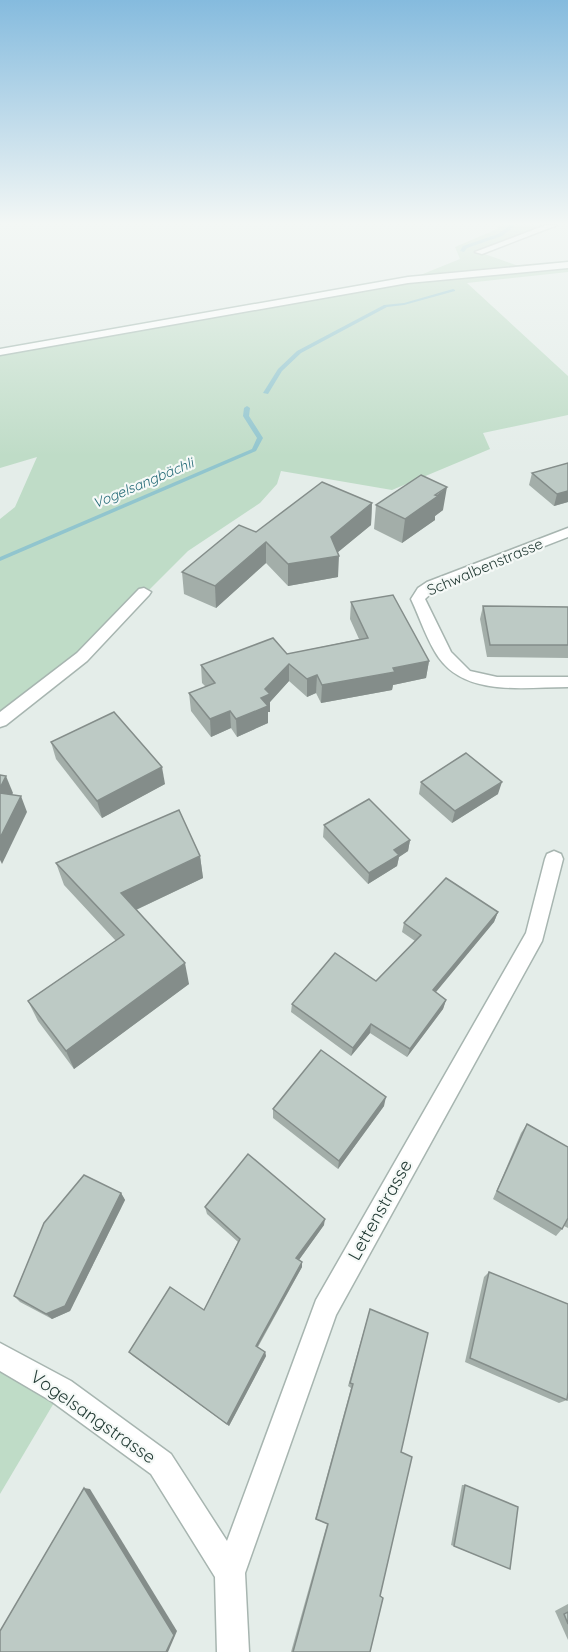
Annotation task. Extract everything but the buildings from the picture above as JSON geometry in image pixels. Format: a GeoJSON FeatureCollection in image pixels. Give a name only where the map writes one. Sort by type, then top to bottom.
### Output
{"type":"FeatureCollection","features":[{"type":"Feature","properties":{"kind":"street"},"geometry":{"type":"LineString","coordinates":[[0,352],[283,302]]}},
{"type":"Feature","properties":{"kind":"street","name":"Schwalbenstrasse"},"geometry":{"type":"LineString","coordinates":[[568,532],[432,585],[423,591],[418,599],[446,655],[465,675],[497,682],[568,681]]}},
{"type":"Feature","properties":{"kind":"street"},"geometry":{"type":"LineString","coordinates":[[0,721],[82,657],[144,592]]}},
{"type":"Feature","properties":{"kind":"street","name":"Lettenstrasse"},"geometry":{"type":"LineString","coordinates":[[230,1573],[325,1309],[535,935],[554,859]]}},
{"type":"Feature","properties":{"kind":"street","name":"Vogelsangstrasse"},"geometry":{"type":"LineString","coordinates":[[0,1356],[61,1391],[161,1464],[230,1573]]}},
{"type":"Feature","properties":{"kind":"street"},"geometry":{"type":"LineString","coordinates":[[230,1573],[233,1652]]}},
{"type":"Feature","properties":{"kind":"green space"},"geometry":{"type":"Polygon","coordinates":[[[283,302],[488,302],[568,376],[568,415],[483,433],[490,449],[392,490],[281,471],[277,484],[260,503],[188,551],[82,657],[0,721],[0,519],[15,507],[37,457],[0,468],[0,352],[283,302]]]}},
{"type":"Feature","properties":{"kind":"green space"},"geometry":{"type":"Polygon","coordinates":[[[0,1356],[61,1391],[0,1494],[0,1356]]]}},
{"type":"Feature","properties":{"kind":"waterway","name":"Vogelsangbächli"},"geometry":{"type":"LineString","coordinates":[[266,393],[280,370],[299,352],[386,306],[411,302]]}},
{"type":"Feature","properties":{"kind":"waterway","name":"Vogelsangbächli"},"geometry":{"type":"LineString","coordinates":[[0,559],[254,450],[260,438],[246,416],[247,408]]}}]}
